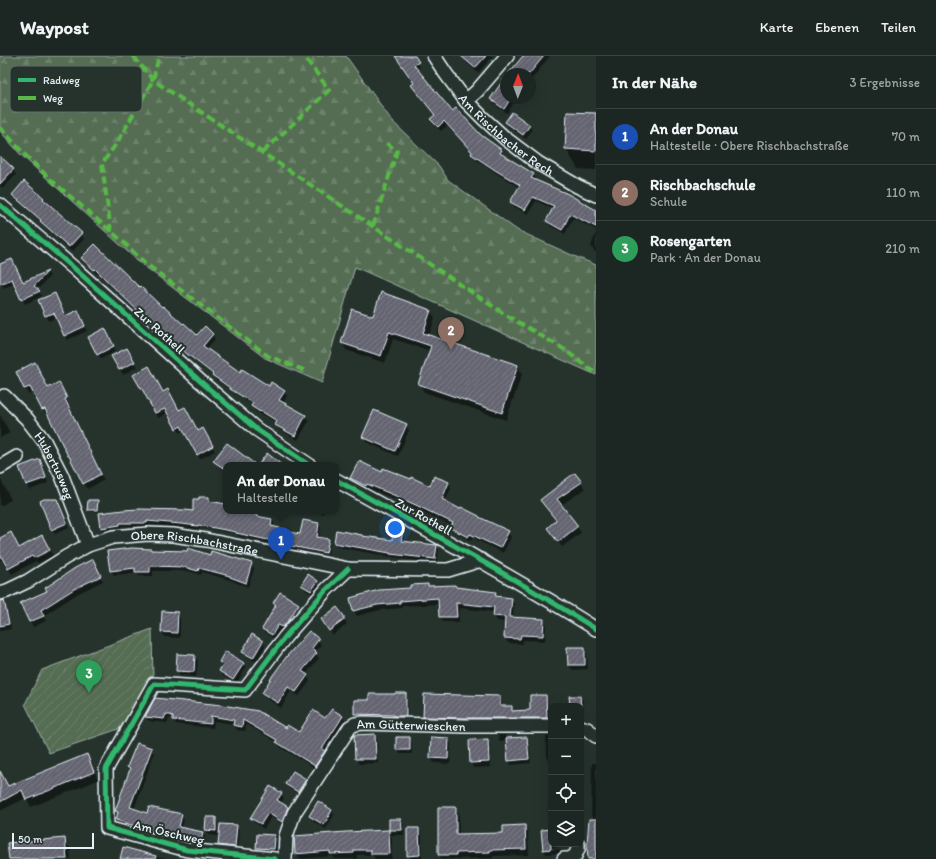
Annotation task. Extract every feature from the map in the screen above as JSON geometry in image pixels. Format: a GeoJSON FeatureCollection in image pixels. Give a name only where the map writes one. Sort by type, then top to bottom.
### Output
{"type":"FeatureCollection","features":[{"type":"Feature","properties":{"kind":"street","name":"Am Rischbacher Rech"},"geometry":{"type":"LineString","coordinates":[[434,56],[466,101],[506,139],[538,163],[577,186],[596,195]]}},
{"type":"Feature","properties":{"kind":"street"},"geometry":{"type":"LineString","coordinates":[[466,101],[477,91],[506,56]]}},
{"type":"Feature","properties":{"kind":"street","name":"Zur Rothell"},"geometry":{"type":"LineString","coordinates":[[0,206],[75,269],[256,429],[305,462]]}},
{"type":"Feature","properties":{"kind":"street","name":"Hubertusweg"},"geometry":{"type":"LineString","coordinates":[[4,396],[27,419],[44,441],[62,476],[88,545]]}},
{"type":"Feature","properties":{"kind":"street"},"geometry":{"type":"LineString","coordinates":[[0,466],[17,457]]}},
{"type":"Feature","properties":{"kind":"street","name":"Zur Rothell"},"geometry":{"type":"LineString","coordinates":[[339,482],[481,560]]}},
{"type":"Feature","properties":{"kind":"street","name":"Obere Rischbachstraße"},"geometry":{"type":"LineString","coordinates":[[0,593],[28,581],[88,545],[113,537],[148,534],[173,535],[206,540],[348,569],[448,570],[481,560]]}},
{"type":"Feature","properties":{"kind":"street"},"geometry":{"type":"LineString","coordinates":[[481,560],[562,607],[596,629]]}},
{"type":"Feature","properties":{"kind":"street","name":"Am Öschweg"},"geometry":{"type":"LineString","coordinates":[[275,859],[187,850],[107,828],[106,769],[154,684],[245,690],[285,637],[326,590],[348,569]]}},
{"type":"Feature","properties":{"kind":"street","name":"Am Gütterwieschen"},"geometry":{"type":"LineString","coordinates":[[285,859],[286,836],[294,813],[350,727],[363,723],[465,726],[548,726]]}},
{"type":"Feature","properties":{"kind":"street"},"geometry":{"type":"LineString","coordinates":[[584,728],[596,736]]}},
{"type":"Feature","properties":{"kind":"street"},"geometry":{"type":"LineString","coordinates":[[564,859],[569,859],[575,856],[578,847]]}},
{"type":"Feature","properties":{"kind":"green space"},"geometry":{"type":"Polygon","coordinates":[[[0,56],[346,56],[392,121],[439,166],[448,180],[517,230],[596,265],[596,375],[355,267],[322,383],[265,358],[139,262],[21,155],[0,131],[0,56]]]}},
{"type":"Feature","properties":{"kind":"green space"},"geometry":{"type":"Polygon","coordinates":[[[152,629],[153,683],[130,725],[49,753],[25,704],[42,670],[152,629]]]}},
{"type":"Feature","properties":{"kind":"building"},"geometry":{"type":"Polygon","coordinates":[[[395,56],[415,56],[419,62],[414,65],[452,111],[456,108],[481,135],[502,150],[500,153],[534,174],[531,178],[568,194],[596,210],[596,227],[570,214],[562,230],[546,221],[554,206],[533,197],[525,210],[510,202],[520,185],[471,154],[472,152],[444,121],[438,127],[430,119],[435,115],[411,85],[414,83],[395,56]]]}},
{"type":"Feature","properties":{"kind":"building"},"geometry":{"type":"Polygon","coordinates":[[[461,56],[486,56],[475,68],[461,56]]]}},
{"type":"Feature","properties":{"kind":"building"},"geometry":{"type":"Polygon","coordinates":[[[523,56],[544,56],[534,68],[513,68],[523,56]]]}},
{"type":"Feature","properties":{"kind":"building"},"geometry":{"type":"Polygon","coordinates":[[[500,85],[500,104],[507,104],[504,109],[490,99],[500,85]]]}},
{"type":"Feature","properties":{"kind":"building"},"geometry":{"type":"Polygon","coordinates":[[[512,112],[530,125],[523,135],[505,122],[512,112]]]}},
{"type":"Feature","properties":{"kind":"building"},"geometry":{"type":"Polygon","coordinates":[[[567,112],[596,113],[596,151],[565,149],[567,112]]]}},
{"type":"Feature","properties":{"kind":"building"},"geometry":{"type":"Polygon","coordinates":[[[0,156],[14,169],[0,184],[0,156]]]}},
{"type":"Feature","properties":{"kind":"building"},"geometry":{"type":"Polygon","coordinates":[[[24,181],[82,233],[69,247],[12,195],[24,181]]]}},
{"type":"Feature","properties":{"kind":"building"},"geometry":{"type":"Polygon","coordinates":[[[95,244],[139,287],[140,286],[162,307],[163,306],[197,335],[205,326],[213,334],[203,346],[240,372],[242,369],[269,386],[271,382],[285,391],[279,400],[306,415],[295,436],[275,425],[277,421],[251,406],[253,403],[230,389],[212,375],[213,374],[187,354],[142,313],[141,314],[95,269],[94,270],[81,258],[95,244]]]}},
{"type":"Feature","properties":{"kind":"building"},"geometry":{"type":"Polygon","coordinates":[[[12,259],[23,282],[48,271],[34,286],[40,291],[21,300],[12,279],[0,284],[0,264],[12,259]]]}},
{"type":"Feature","properties":{"kind":"building"},"geometry":{"type":"Polygon","coordinates":[[[381,292],[431,310],[423,333],[518,365],[502,413],[418,384],[431,346],[389,332],[381,356],[341,343],[352,309],[373,316],[381,292]]]}},
{"type":"Feature","properties":{"kind":"building"},"geometry":{"type":"Polygon","coordinates":[[[55,293],[65,316],[78,310],[85,326],[64,336],[54,313],[45,316],[38,300],[55,293]]]}},
{"type":"Feature","properties":{"kind":"building"},"geometry":{"type":"Polygon","coordinates":[[[105,328],[114,346],[97,355],[88,337],[105,328]]]}},
{"type":"Feature","properties":{"kind":"building"},"geometry":{"type":"Polygon","coordinates":[[[127,348],[135,362],[119,370],[111,356],[127,348]]]}},
{"type":"Feature","properties":{"kind":"building"},"geometry":{"type":"Polygon","coordinates":[[[35,362],[48,388],[59,382],[67,398],[65,399],[101,474],[83,484],[45,409],[42,410],[30,387],[24,389],[16,372],[35,362]]]}},
{"type":"Feature","properties":{"kind":"building"},"geometry":{"type":"Polygon","coordinates":[[[149,366],[163,392],[168,389],[179,410],[185,407],[198,431],[203,428],[213,446],[197,455],[181,426],[176,429],[165,409],[155,413],[133,375],[149,366]]]}},
{"type":"Feature","properties":{"kind":"building"},"geometry":{"type":"Polygon","coordinates":[[[374,410],[407,424],[395,451],[362,437],[374,410]]]}},
{"type":"Feature","properties":{"kind":"building"},"geometry":{"type":"Polygon","coordinates":[[[227,443],[252,462],[223,462],[223,468],[213,461],[227,443]]]}},
{"type":"Feature","properties":{"kind":"building"},"geometry":{"type":"Polygon","coordinates":[[[267,453],[278,462],[260,462],[267,453]]]}},
{"type":"Feature","properties":{"kind":"building"},"geometry":{"type":"Polygon","coordinates":[[[40,459],[46,478],[26,485],[19,467],[40,459]]]}},
{"type":"Feature","properties":{"kind":"building"},"geometry":{"type":"Polygon","coordinates":[[[359,461],[382,472],[383,468],[411,479],[411,477],[430,486],[434,476],[449,482],[442,499],[460,509],[461,507],[509,531],[500,548],[470,534],[468,537],[450,528],[453,523],[396,496],[367,484],[366,486],[350,478],[359,461]]]}},
{"type":"Feature","properties":{"kind":"building"},"geometry":{"type":"Polygon","coordinates":[[[575,473],[582,482],[557,499],[578,526],[558,542],[547,528],[556,520],[540,500],[575,473]]]}},
{"type":"Feature","properties":{"kind":"building"},"geometry":{"type":"Polygon","coordinates":[[[199,497],[209,497],[209,501],[223,503],[223,514],[256,514],[256,516],[272,519],[271,526],[280,528],[279,530],[300,534],[303,520],[319,523],[317,537],[329,539],[326,553],[199,525],[147,521],[147,523],[120,523],[120,525],[101,528],[99,513],[139,509],[193,511],[193,499],[199,499],[199,497]]]}},
{"type":"Feature","properties":{"kind":"building"},"geometry":{"type":"Polygon","coordinates":[[[44,499],[57,499],[67,523],[51,530],[40,501],[44,499]]]}},
{"type":"Feature","properties":{"kind":"building"},"geometry":{"type":"Polygon","coordinates":[[[88,500],[98,500],[97,510],[87,510],[88,500]]]}},
{"type":"Feature","properties":{"kind":"building"},"geometry":{"type":"Polygon","coordinates":[[[336,530],[362,536],[392,540],[393,530],[403,531],[401,541],[437,545],[435,559],[390,554],[334,543],[336,530]]]}},
{"type":"Feature","properties":{"kind":"building"},"geometry":{"type":"Polygon","coordinates":[[[11,532],[19,548],[42,535],[50,550],[34,558],[32,556],[8,569],[0,554],[0,538],[11,532]]]}},
{"type":"Feature","properties":{"kind":"building"},"geometry":{"type":"Polygon","coordinates":[[[132,548],[187,551],[188,548],[210,555],[211,551],[252,563],[246,583],[230,576],[199,568],[198,571],[184,567],[150,566],[150,572],[135,572],[135,568],[110,571],[107,551],[132,548]]]}},
{"type":"Feature","properties":{"kind":"building"},"geometry":{"type":"Polygon","coordinates":[[[93,559],[101,576],[74,589],[41,610],[44,616],[29,622],[20,603],[47,591],[45,588],[75,568],[93,559]]]}},
{"type":"Feature","properties":{"kind":"building"},"geometry":{"type":"Polygon","coordinates":[[[308,574],[318,581],[311,591],[301,585],[308,574]]]}},
{"type":"Feature","properties":{"kind":"building"},"geometry":{"type":"Polygon","coordinates":[[[428,584],[428,586],[455,585],[456,587],[496,592],[495,596],[512,598],[510,617],[544,619],[543,636],[521,635],[520,639],[504,638],[505,617],[493,616],[494,607],[456,603],[457,617],[439,617],[438,598],[400,601],[400,603],[377,605],[353,611],[350,598],[379,590],[410,588],[410,585],[428,584]]]}},
{"type":"Feature","properties":{"kind":"building"},"geometry":{"type":"Polygon","coordinates":[[[280,592],[299,604],[283,627],[278,625],[272,635],[262,629],[276,605],[273,603],[280,592]]]}},
{"type":"Feature","properties":{"kind":"building"},"geometry":{"type":"Polygon","coordinates":[[[4,600],[9,624],[0,626],[0,601],[4,600]]]}},
{"type":"Feature","properties":{"kind":"building"},"geometry":{"type":"Polygon","coordinates":[[[337,607],[344,616],[344,620],[329,631],[321,619],[337,607]]]}},
{"type":"Feature","properties":{"kind":"building"},"geometry":{"type":"Polygon","coordinates":[[[162,611],[178,612],[177,633],[161,632],[162,611]]]}},
{"type":"Feature","properties":{"kind":"building"},"geometry":{"type":"Polygon","coordinates":[[[309,631],[319,639],[312,648],[317,653],[302,671],[308,675],[296,692],[288,687],[278,703],[262,693],[287,656],[309,631]]]}},
{"type":"Feature","properties":{"kind":"building"},"geometry":{"type":"Polygon","coordinates":[[[252,634],[263,641],[253,658],[242,652],[252,634]]]}},
{"type":"Feature","properties":{"kind":"building"},"geometry":{"type":"Polygon","coordinates":[[[567,647],[585,647],[585,665],[568,665],[567,647]]]}},
{"type":"Feature","properties":{"kind":"building"},"geometry":{"type":"Polygon","coordinates":[[[225,651],[244,663],[233,680],[219,671],[223,664],[219,662],[225,651]]]}},
{"type":"Feature","properties":{"kind":"building"},"geometry":{"type":"Polygon","coordinates":[[[177,654],[195,655],[194,672],[176,671],[177,654]]]}},
{"type":"Feature","properties":{"kind":"building"},"geometry":{"type":"Polygon","coordinates":[[[406,693],[406,716],[354,714],[354,700],[369,700],[369,694],[406,693]]]}},
{"type":"Feature","properties":{"kind":"building"},"geometry":{"type":"Polygon","coordinates":[[[424,694],[500,696],[500,706],[512,706],[512,711],[530,710],[530,695],[546,695],[547,718],[423,717],[424,694]]]}},
{"type":"Feature","properties":{"kind":"building"},"geometry":{"type":"Polygon","coordinates":[[[569,696],[580,696],[581,703],[570,703],[569,696]]]}},
{"type":"Feature","properties":{"kind":"building"},"geometry":{"type":"Polygon","coordinates":[[[155,698],[222,705],[258,711],[286,728],[287,725],[299,732],[313,710],[325,718],[332,709],[343,716],[322,749],[325,751],[315,766],[276,742],[277,740],[243,720],[242,727],[233,725],[234,720],[211,716],[211,724],[173,720],[173,716],[166,714],[164,719],[145,717],[155,698]]]}},
{"type":"Feature","properties":{"kind":"building"},"geometry":{"type":"Polygon","coordinates":[[[375,734],[376,759],[355,759],[354,735],[375,734]]]}},
{"type":"Feature","properties":{"kind":"building"},"geometry":{"type":"Polygon","coordinates":[[[396,737],[410,737],[410,750],[396,750],[396,737]]]}},
{"type":"Feature","properties":{"kind":"building"},"geometry":{"type":"Polygon","coordinates":[[[431,737],[449,738],[448,759],[430,758],[431,737]]]}},
{"type":"Feature","properties":{"kind":"building"},"geometry":{"type":"Polygon","coordinates":[[[527,737],[529,759],[508,761],[506,738],[527,737]]]}},
{"type":"Feature","properties":{"kind":"building"},"geometry":{"type":"Polygon","coordinates":[[[488,739],[489,762],[470,763],[469,740],[488,739]]]}},
{"type":"Feature","properties":{"kind":"building"},"geometry":{"type":"Polygon","coordinates":[[[137,743],[152,748],[130,807],[147,813],[149,807],[182,814],[179,827],[203,832],[201,842],[150,831],[116,820],[118,812],[115,811],[130,769],[127,767],[137,743]]]}},
{"type":"Feature","properties":{"kind":"building"},"geometry":{"type":"Polygon","coordinates":[[[87,754],[94,772],[26,800],[22,790],[0,802],[0,771],[8,786],[87,754]]]}},
{"type":"Feature","properties":{"kind":"building"},"geometry":{"type":"Polygon","coordinates":[[[293,771],[306,779],[298,792],[285,784],[293,771]]]}},
{"type":"Feature","properties":{"kind":"building"},"geometry":{"type":"Polygon","coordinates":[[[270,786],[282,793],[277,800],[288,807],[282,822],[268,813],[261,824],[250,818],[270,786]]]}},
{"type":"Feature","properties":{"kind":"building"},"geometry":{"type":"Polygon","coordinates":[[[318,801],[332,810],[324,825],[309,816],[318,801]]]}},
{"type":"Feature","properties":{"kind":"building"},"geometry":{"type":"Polygon","coordinates":[[[438,807],[456,807],[456,834],[503,833],[503,826],[525,825],[526,849],[490,850],[490,852],[438,855],[438,807]]]}},
{"type":"Feature","properties":{"kind":"building"},"geometry":{"type":"Polygon","coordinates":[[[206,817],[216,817],[216,831],[205,830],[206,817]]]}},
{"type":"Feature","properties":{"kind":"building"},"geometry":{"type":"Polygon","coordinates":[[[389,819],[401,819],[402,830],[389,830],[389,819]]]}},
{"type":"Feature","properties":{"kind":"building"},"geometry":{"type":"Polygon","coordinates":[[[589,819],[596,819],[596,859],[588,859],[587,844],[589,819]]]}},
{"type":"Feature","properties":{"kind":"building"},"geometry":{"type":"Polygon","coordinates":[[[220,824],[237,825],[235,847],[218,845],[220,824]]]}},
{"type":"Feature","properties":{"kind":"building"},"geometry":{"type":"Polygon","coordinates":[[[407,828],[419,828],[420,855],[407,856],[407,828]]]}},
{"type":"Feature","properties":{"kind":"building"},"geometry":{"type":"Polygon","coordinates":[[[548,829],[548,847],[551,847],[551,849],[543,850],[541,830],[548,829]]]}},
{"type":"Feature","properties":{"kind":"building"},"geometry":{"type":"Polygon","coordinates":[[[389,830],[390,854],[371,854],[371,850],[354,850],[354,853],[330,854],[330,851],[295,854],[294,836],[389,830]]]}},
{"type":"Feature","properties":{"kind":"building"},"geometry":{"type":"Polygon","coordinates":[[[257,834],[275,835],[273,838],[275,838],[274,849],[256,848],[257,834]]]}},
{"type":"Feature","properties":{"kind":"building"},"geometry":{"type":"Polygon","coordinates":[[[65,838],[67,859],[9,859],[7,843],[65,838]]]}},
{"type":"Feature","properties":{"kind":"building"},"geometry":{"type":"Polygon","coordinates":[[[123,847],[156,856],[155,859],[120,859],[123,847]]]}},
{"type":"Feature","properties":{"kind":"marked path"},"geometry":{"type":"LineString","coordinates":[[133,56],[141,66]]}},
{"type":"Feature","properties":{"kind":"marked path"},"geometry":{"type":"LineString","coordinates":[[142,99],[153,80],[159,56]]}},
{"type":"Feature","properties":{"kind":"marked path"},"geometry":{"type":"LineString","coordinates":[[263,152],[329,90],[304,56]]}},
{"type":"Feature","properties":{"kind":"marked path"},"geometry":{"type":"LineString","coordinates":[[142,67],[153,80],[506,315],[562,348],[596,373]]}},
{"type":"Feature","properties":{"kind":"marked path"},"geometry":{"type":"LineString","coordinates":[[111,232],[102,164],[118,141],[135,112]]}},
{"type":"Feature","properties":{"kind":"marked path"},"geometry":{"type":"LineString","coordinates":[[0,127],[24,154],[50,179],[121,240],[145,263],[268,356],[306,371]]}},
{"type":"Feature","properties":{"kind":"marked path"},"geometry":{"type":"LineString","coordinates":[[373,226],[397,151],[385,142]]}},
{"type":"Feature","properties":{"kind":"cycle path"},"geometry":{"type":"LineString","coordinates":[[0,205],[75,269],[256,429],[305,462]]}},
{"type":"Feature","properties":{"kind":"cycle path"},"geometry":{"type":"LineString","coordinates":[[339,482],[499,571],[596,629]]}},
{"type":"Feature","properties":{"kind":"cycle path"},"geometry":{"type":"LineString","coordinates":[[275,859],[187,850],[107,828],[106,769],[154,684],[245,690],[285,637],[326,590],[348,569]]}},
{"type":"Feature","properties":{"kind":"place","name":"Rischbachschule"},"geometry":{"type":"Point","coordinates":[451,350]}},
{"type":"Feature","properties":{"kind":"place","name":"An der Donau"},"geometry":{"type":"Point","coordinates":[281,560]}},
{"type":"Feature","properties":{"kind":"place","name":"Rosengarten"},"geometry":{"type":"Point","coordinates":[89,693]}}]}
